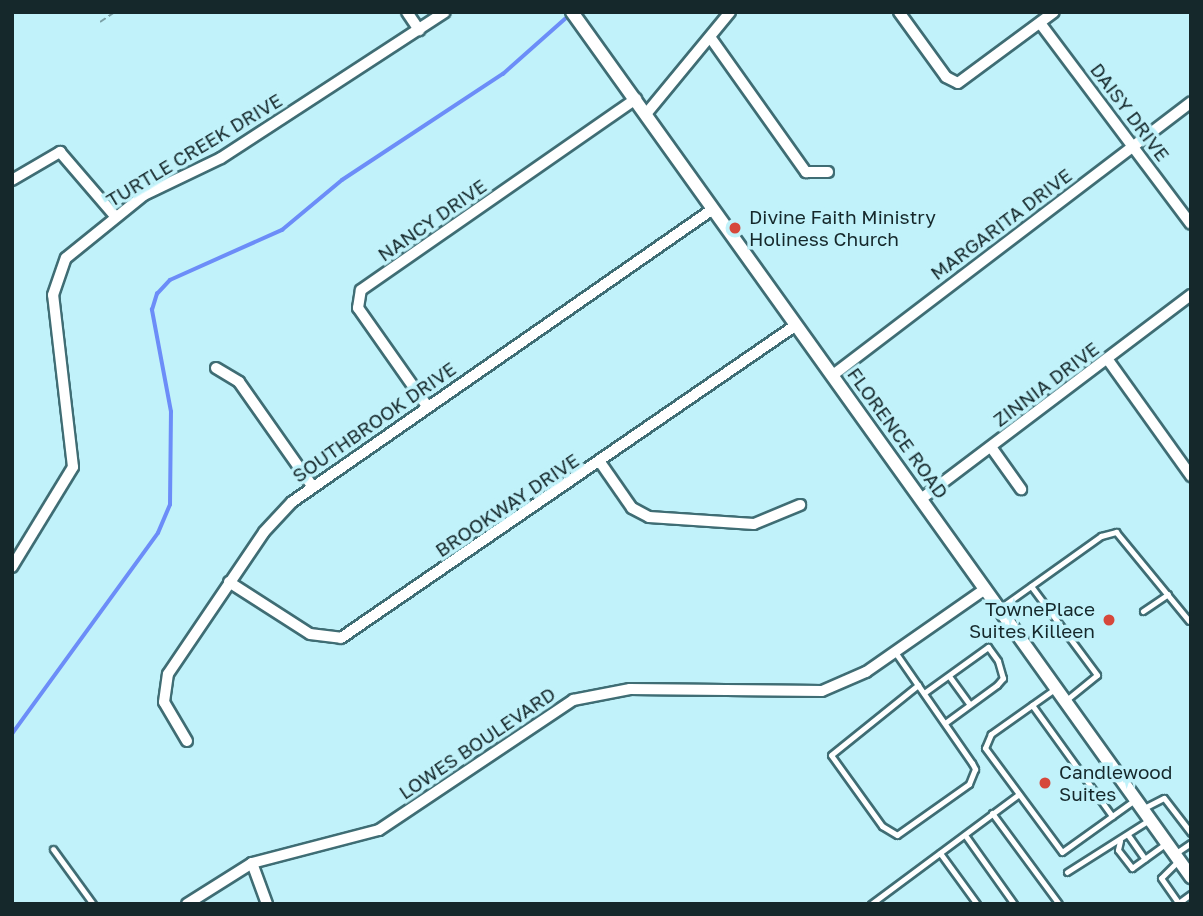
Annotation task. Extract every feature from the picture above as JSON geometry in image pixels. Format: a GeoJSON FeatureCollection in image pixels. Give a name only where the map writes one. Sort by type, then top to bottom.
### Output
{"type":"FeatureCollection","features":[{"type":"Feature","properties":{"kind":"street"},"geometry":{"type":"LineString","coordinates":[[407,12],[419,30]]}},
{"type":"Feature","properties":{"kind":"street","name":"TURTLE CREEK DRIVE"},"geometry":{"type":"LineString","coordinates":[[12,567],[73,467],[53,295],[58,272],[76,247],[115,216],[222,158],[445,12]]}},
{"type":"Feature","properties":{"kind":"street","name":"FLORENCE ROAD"},"geometry":{"type":"LineString","coordinates":[[572,12],[1191,877]]}},
{"type":"Feature","properties":{"kind":"street"},"geometry":{"type":"LineString","coordinates":[[646,114],[730,12]]}},
{"type":"Feature","properties":{"kind":"street"},"geometry":{"type":"LineString","coordinates":[[900,12],[946,77],[958,83],[1054,12]]}},
{"type":"Feature","properties":{"kind":"street","name":"DAISY DRIVE"},"geometry":{"type":"LineString","coordinates":[[1040,23],[1191,224]]}},
{"type":"Feature","properties":{"kind":"street"},"geometry":{"type":"LineString","coordinates":[[710,37],[806,172],[828,172]]}},
{"type":"Feature","properties":{"kind":"street","name":"NANCY DRIVE"},"geometry":{"type":"LineString","coordinates":[[427,406],[358,308],[361,290],[636,99]]}},
{"type":"Feature","properties":{"kind":"street","name":"MARGARITA DRIVE"},"geometry":{"type":"LineString","coordinates":[[833,375],[1191,102]]}},
{"type":"Feature","properties":{"kind":"street"},"geometry":{"type":"LineString","coordinates":[[12,180],[60,152],[115,216]]}},
{"type":"Feature","properties":{"kind":"street","name":"SOUTHBROOK DRIVE"},"geometry":{"type":"LineString","coordinates":[[187,741],[164,702],[168,674],[264,532],[312,486],[713,209]]}},
{"type":"Feature","properties":{"kind":"street","name":"ZINNIA DRIVE"},"geometry":{"type":"LineString","coordinates":[[921,499],[1191,295]]}},
{"type":"Feature","properties":{"kind":"street","name":"BROOKWAY DRIVE"},"geometry":{"type":"LineString","coordinates":[[229,582],[310,634],[341,638],[796,325]]}},
{"type":"Feature","properties":{"kind":"street"},"geometry":{"type":"LineString","coordinates":[[1108,360],[1191,476]]}},
{"type":"Feature","properties":{"kind":"street"},"geometry":{"type":"LineString","coordinates":[[215,368],[239,383],[312,486]]}},
{"type":"Feature","properties":{"kind":"street"},"geometry":{"type":"LineString","coordinates":[[991,447],[1021,489]]}},
{"type":"Feature","properties":{"kind":"street"},"geometry":{"type":"LineString","coordinates":[[600,462],[632,508],[649,517],[754,524],[800,505]]}},
{"type":"Feature","properties":{"kind":"street","name":"LOWES BOULEVARD"},"geometry":{"type":"LineString","coordinates":[[187,904],[252,863],[379,830],[573,700],[630,689],[807,693],[853,680],[985,589]]}},
{"type":"Feature","properties":{"kind":"street"},"geometry":{"type":"LineString","coordinates":[[252,863],[267,904]]}},
{"type":"Feature","properties":{"kind":"lane"},"geometry":{"type":"LineString","coordinates":[[999,608],[1116,532],[1189,621]]}},
{"type":"Feature","properties":{"kind":"lane"},"geometry":{"type":"LineString","coordinates":[[1031,586],[1097,676],[1065,701]]}},
{"type":"Feature","properties":{"kind":"lane"},"geometry":{"type":"LineString","coordinates":[[1143,611],[1168,594]]}},
{"type":"Feature","properties":{"kind":"lane"},"geometry":{"type":"LineString","coordinates":[[924,693],[988,647],[998,661],[1003,678],[945,723]]}},
{"type":"Feature","properties":{"kind":"lane"},"geometry":{"type":"LineString","coordinates":[[895,652],[945,723],[972,763],[974,777],[904,833],[891,833],[831,755],[918,685]]}},
{"type":"Feature","properties":{"kind":"lane"},"geometry":{"type":"LineString","coordinates":[[949,676],[969,704]]}},
{"type":"Feature","properties":{"kind":"lane"},"geometry":{"type":"LineString","coordinates":[[1056,688],[984,742],[1062,852],[1112,816],[1143,809],[1164,798],[1191,833]]}},
{"type":"Feature","properties":{"kind":"lane"},"geometry":{"type":"LineString","coordinates":[[1032,705],[1112,816]]}},
{"type":"Feature","properties":{"kind":"lane"},"geometry":{"type":"LineString","coordinates":[[871,904],[1019,794]]}},
{"type":"Feature","properties":{"kind":"lane"},"geometry":{"type":"LineString","coordinates":[[1067,872],[1128,835],[1143,809]]}},
{"type":"Feature","properties":{"kind":"lane"},"geometry":{"type":"LineString","coordinates":[[992,813],[1059,904]]}},
{"type":"Feature","properties":{"kind":"lane"},"geometry":{"type":"LineString","coordinates":[[965,835],[1014,904]]}},
{"type":"Feature","properties":{"kind":"lane"},"geometry":{"type":"LineString","coordinates":[[1128,835],[1145,859]]}},
{"type":"Feature","properties":{"kind":"lane"},"geometry":{"type":"LineString","coordinates":[[1120,841],[1118,850],[1132,868],[1167,843]]}},
{"type":"Feature","properties":{"kind":"lane"},"geometry":{"type":"LineString","coordinates":[[1191,842],[1161,878],[1178,903],[1191,894]]}},
{"type":"Feature","properties":{"kind":"lane"},"geometry":{"type":"LineString","coordinates":[[53,849],[93,904]]}},
{"type":"Feature","properties":{"kind":"lane"},"geometry":{"type":"LineString","coordinates":[[940,853],[977,904]]}},
{"type":"Feature","properties":{"kind":"path"},"geometry":{"type":"LineString","coordinates":[[100,22],[115,12]]}},
{"type":"Feature","properties":{"kind":"waterway"},"geometry":{"type":"LineString","coordinates":[[12,734],[158,533],[170,505],[171,412],[152,310],[157,294],[170,280],[282,230],[342,180],[503,74],[565,19]]}},
{"type":"Feature","properties":{"kind":"place","name":"Divine Faith Ministry Holiness Church"},"geometry":{"type":"Point","coordinates":[735,228]}},
{"type":"Feature","properties":{"kind":"place","name":"TownePlace Suites Killeen"},"geometry":{"type":"Point","coordinates":[1109,620]}},
{"type":"Feature","properties":{"kind":"place","name":"Candlewood Suites"},"geometry":{"type":"Point","coordinates":[1045,783]}}]}
